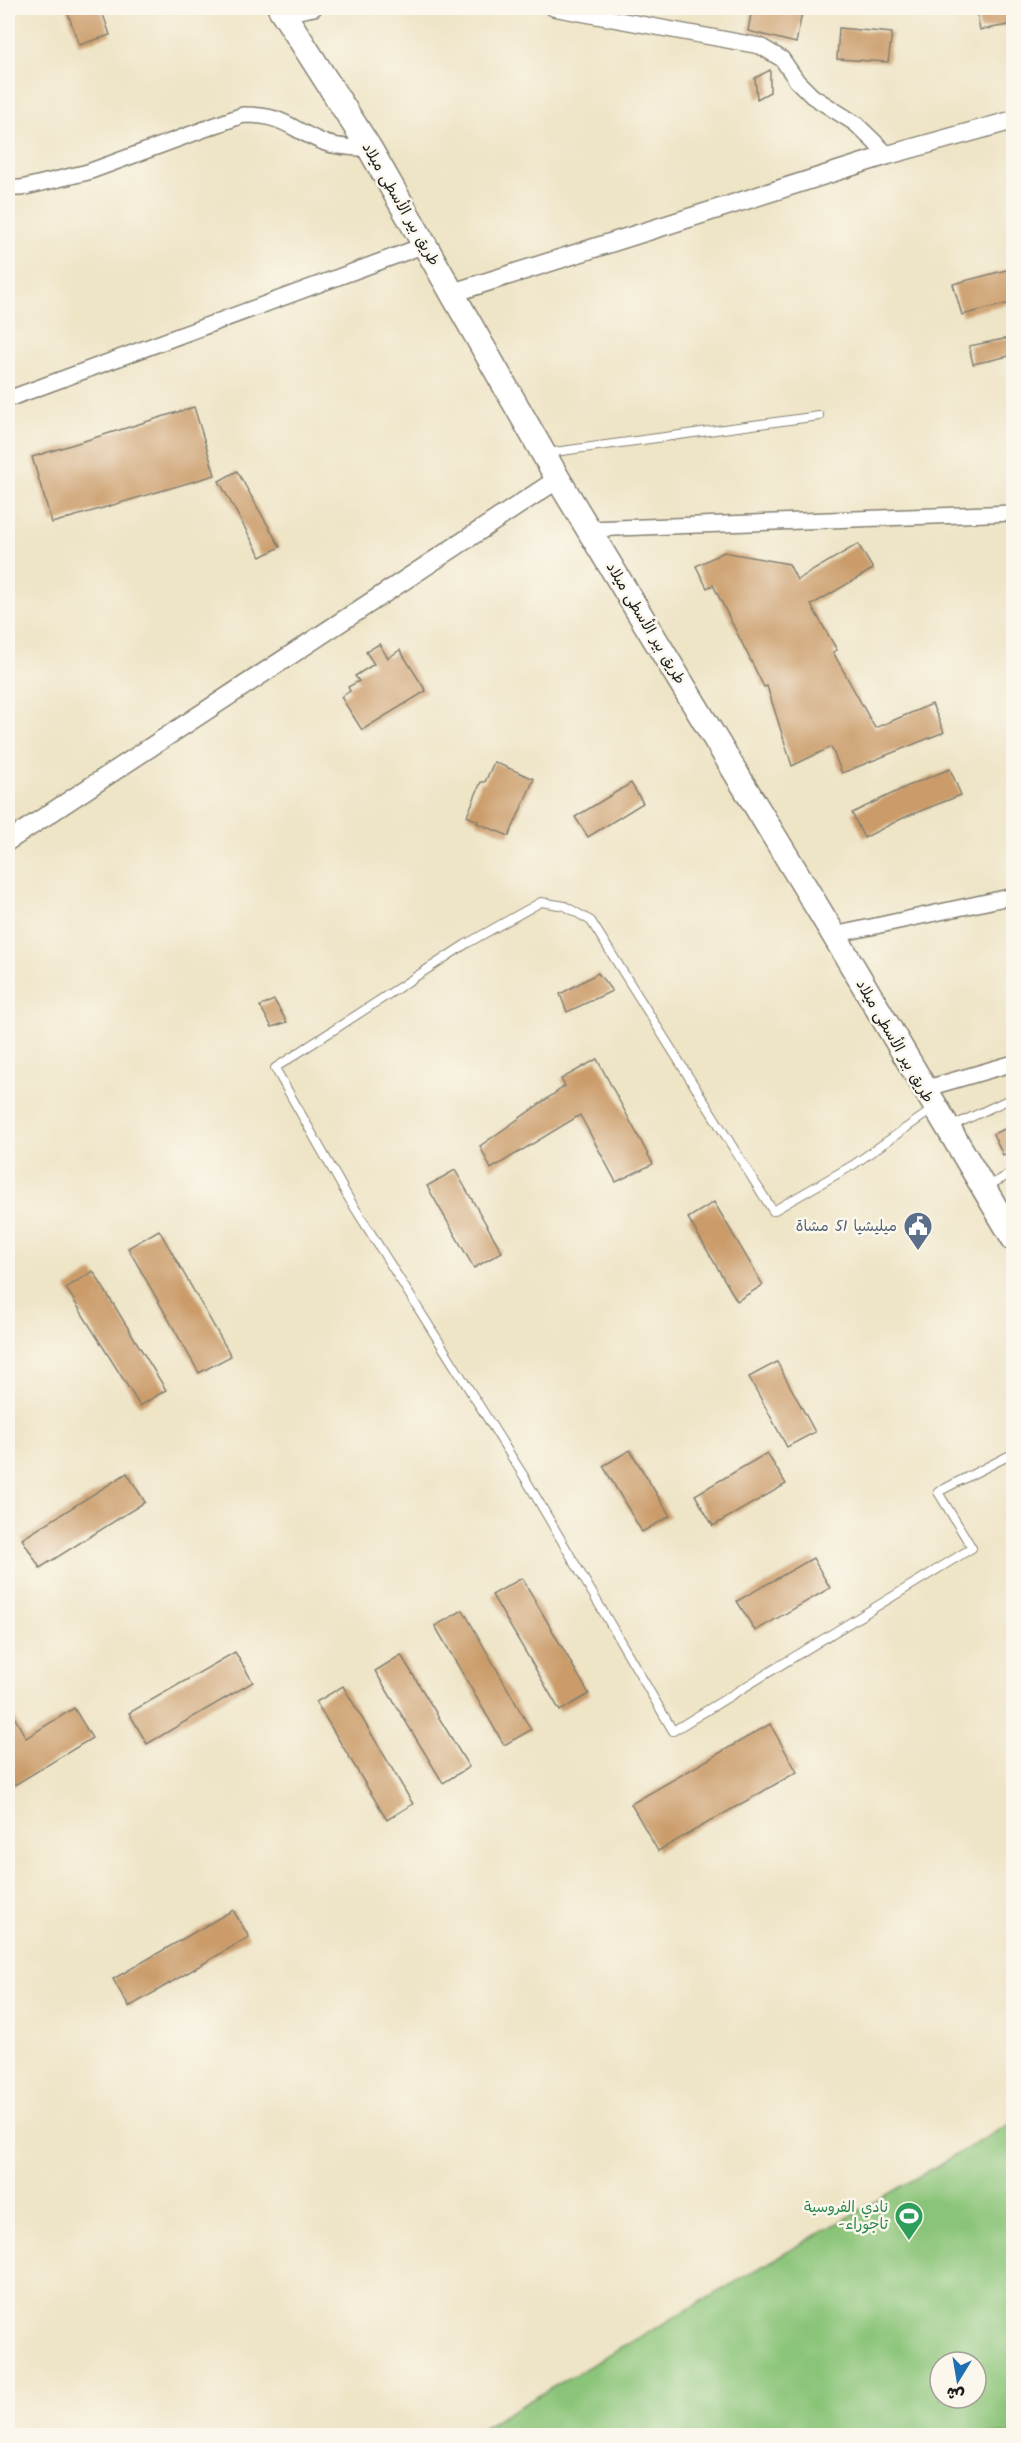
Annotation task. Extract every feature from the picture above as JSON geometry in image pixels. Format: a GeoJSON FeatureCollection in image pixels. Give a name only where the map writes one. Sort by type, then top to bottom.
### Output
{"type":"FeatureCollection","features":[{"type":"Feature","properties":{"kind":"main road","name":"طريق بير الأسطى ميلاد"},"geometry":{"type":"LineString","coordinates":[[282,11],[370,149],[558,479],[834,935],[1014,1239]]}},
{"type":"Feature","properties":{"kind":"street"},"geometry":{"type":"LineString","coordinates":[[282,11],[314,8]]}},
{"type":"Feature","properties":{"kind":"street"},"geometry":{"type":"LineString","coordinates":[[553,8],[760,46],[782,59],[796,81],[813,96],[856,124],[888,155]]}},
{"type":"Feature","properties":{"kind":"street"},"geometry":{"type":"LineString","coordinates":[[8,188],[21,188],[88,172],[243,116],[265,115],[285,122],[324,143],[370,149]]}},
{"type":"Feature","properties":{"kind":"street"},"geometry":{"type":"LineString","coordinates":[[452,293],[888,155],[1014,120]]}},
{"type":"Feature","properties":{"kind":"street"},"geometry":{"type":"LineString","coordinates":[[8,399],[425,244]]}},
{"type":"Feature","properties":{"kind":"street"},"geometry":{"type":"LineString","coordinates":[[8,841],[558,479]]}},
{"type":"Feature","properties":{"kind":"street"},"geometry":{"type":"LineString","coordinates":[[590,529],[1014,513]]}},
{"type":"Feature","properties":{"kind":"street"},"geometry":{"type":"LineString","coordinates":[[834,935],[1014,896]]}},
{"type":"Feature","properties":{"kind":"street"},"geometry":{"type":"LineString","coordinates":[[929,1098],[1014,1063]]}},
{"type":"Feature","properties":{"kind":"lane"},"geometry":{"type":"LineString","coordinates":[[544,453],[819,416]]}},
{"type":"Feature","properties":{"kind":"lane"},"geometry":{"type":"LineString","coordinates":[[929,1098],[853,1165],[773,1211],[591,921],[565,906],[542,902],[466,944],[275,1068],[348,1197],[525,1478],[674,1731],[972,1548],[938,1492],[1014,1453]]}},
{"type":"Feature","properties":{"kind":"lane"},"geometry":{"type":"LineString","coordinates":[[947,1129],[1014,1097]]}},
{"type":"Feature","properties":{"kind":"lane"},"geometry":{"type":"LineString","coordinates":[[984,1189],[1014,1172]]}},
{"type":"Feature","properties":{"kind":"green space","name":"نادي الفروسية -تاجوراء"},"geometry":{"type":"Polygon","coordinates":[[[1013,2122],[1013,2435],[470,2435],[1013,2122]]]}},
{"type":"Feature","properties":{"kind":"building"},"geometry":{"type":"Polygon","coordinates":[[[66,8],[101,8],[110,35],[79,45],[66,8]]]}},
{"type":"Feature","properties":{"kind":"building"},"geometry":{"type":"Polygon","coordinates":[[[752,8],[803,8],[796,43],[748,31],[752,8]]]}},
{"type":"Feature","properties":{"kind":"building"},"geometry":{"type":"Polygon","coordinates":[[[976,8],[1014,8],[1014,24],[980,30],[976,8]]]}},
{"type":"Feature","properties":{"kind":"building"},"geometry":{"type":"Polygon","coordinates":[[[839,28],[892,33],[888,62],[837,59],[839,28]]]}},
{"type":"Feature","properties":{"kind":"building"},"geometry":{"type":"Polygon","coordinates":[[[770,70],[770,92],[757,99],[755,78],[770,70]]]}},
{"type":"Feature","properties":{"kind":"building"},"geometry":{"type":"Polygon","coordinates":[[[1014,268],[1014,302],[962,315],[953,284],[1014,268]]]}},
{"type":"Feature","properties":{"kind":"building"},"geometry":{"type":"Polygon","coordinates":[[[1014,337],[1014,355],[973,364],[969,346],[1014,337]]]}},
{"type":"Feature","properties":{"kind":"building"},"geometry":{"type":"Polygon","coordinates":[[[194,407],[215,475],[52,523],[32,457],[194,407]]]}},
{"type":"Feature","properties":{"kind":"building"},"geometry":{"type":"Polygon","coordinates":[[[237,471],[280,547],[261,557],[219,481],[237,471]]]}},
{"type":"Feature","properties":{"kind":"building"},"geometry":{"type":"Polygon","coordinates":[[[858,544],[873,569],[811,605],[837,650],[833,652],[875,728],[932,704],[944,732],[842,773],[831,747],[792,766],[767,686],[764,687],[713,585],[707,588],[696,566],[724,552],[789,564],[797,580],[858,544]]]}},
{"type":"Feature","properties":{"kind":"building"},"geometry":{"type":"Polygon","coordinates":[[[379,644],[388,658],[400,650],[426,691],[362,730],[341,697],[350,691],[348,687],[359,681],[355,676],[374,664],[366,652],[379,644]]]}},
{"type":"Feature","properties":{"kind":"building"},"geometry":{"type":"Polygon","coordinates":[[[494,762],[534,779],[509,836],[477,823],[478,821],[467,816],[481,782],[485,782],[494,762]]]}},
{"type":"Feature","properties":{"kind":"building"},"geometry":{"type":"Polygon","coordinates":[[[950,769],[961,795],[905,817],[864,838],[852,813],[950,769]]]}},
{"type":"Feature","properties":{"kind":"building"},"geometry":{"type":"Polygon","coordinates":[[[631,783],[643,803],[588,837],[575,817],[631,783]]]}},
{"type":"Feature","properties":{"kind":"building"},"geometry":{"type":"Polygon","coordinates":[[[598,973],[612,991],[567,1012],[560,994],[598,973]]]}},
{"type":"Feature","properties":{"kind":"building"},"geometry":{"type":"Polygon","coordinates":[[[274,1000],[287,1022],[272,1027],[260,1006],[274,1000]]]}},
{"type":"Feature","properties":{"kind":"building"},"geometry":{"type":"Polygon","coordinates":[[[597,1059],[653,1164],[616,1182],[580,1115],[491,1169],[480,1146],[565,1086],[561,1079],[597,1059]]]}},
{"type":"Feature","properties":{"kind":"building"},"geometry":{"type":"Polygon","coordinates":[[[1014,1125],[1014,1150],[1003,1155],[993,1134],[1014,1125]]]}},
{"type":"Feature","properties":{"kind":"building"},"geometry":{"type":"Polygon","coordinates":[[[455,1170],[502,1252],[474,1268],[427,1186],[455,1170]]]}},
{"type":"Feature","properties":{"kind":"building"},"geometry":{"type":"Polygon","coordinates":[[[714,1202],[763,1285],[737,1301],[688,1218],[714,1202]]]}},
{"type":"Feature","properties":{"kind":"building"},"geometry":{"type":"Polygon","coordinates":[[[159,1230],[231,1356],[199,1373],[128,1248],[159,1230]]]}},
{"type":"Feature","properties":{"kind":"building"},"geometry":{"type":"Polygon","coordinates":[[[93,1271],[166,1390],[140,1406],[66,1288],[93,1271]]]}},
{"type":"Feature","properties":{"kind":"building"},"geometry":{"type":"Polygon","coordinates":[[[777,1362],[815,1432],[787,1447],[749,1377],[777,1362]]]}},
{"type":"Feature","properties":{"kind":"building"},"geometry":{"type":"Polygon","coordinates":[[[630,1450],[670,1516],[642,1532],[603,1466],[630,1450]]]}},
{"type":"Feature","properties":{"kind":"building"},"geometry":{"type":"Polygon","coordinates":[[[767,1453],[786,1484],[713,1526],[695,1495],[767,1453]]]}},
{"type":"Feature","properties":{"kind":"building"},"geometry":{"type":"Polygon","coordinates":[[[127,1473],[145,1502],[40,1568],[22,1539],[127,1473]]]}},
{"type":"Feature","properties":{"kind":"building"},"geometry":{"type":"Polygon","coordinates":[[[813,1558],[830,1588],[755,1631],[737,1601],[813,1558]]]}},
{"type":"Feature","properties":{"kind":"building"},"geometry":{"type":"Polygon","coordinates":[[[522,1578],[589,1694],[560,1711],[492,1595],[522,1578]]]}},
{"type":"Feature","properties":{"kind":"building"},"geometry":{"type":"Polygon","coordinates":[[[463,1610],[531,1730],[504,1745],[435,1626],[463,1610]]]}},
{"type":"Feature","properties":{"kind":"building"},"geometry":{"type":"Polygon","coordinates":[[[235,1652],[253,1682],[147,1744],[129,1713],[235,1652]]]}},
{"type":"Feature","properties":{"kind":"building"},"geometry":{"type":"Polygon","coordinates":[[[401,1655],[469,1767],[443,1783],[375,1671],[401,1655]]]}},
{"type":"Feature","properties":{"kind":"building"},"geometry":{"type":"Polygon","coordinates":[[[343,1686],[413,1804],[387,1820],[316,1702],[343,1686]]]}},
{"type":"Feature","properties":{"kind":"building"},"geometry":{"type":"Polygon","coordinates":[[[8,1706],[26,1738],[74,1708],[92,1738],[8,1789],[8,1706]]]}},
{"type":"Feature","properties":{"kind":"building"},"geometry":{"type":"Polygon","coordinates":[[[770,1724],[797,1772],[658,1851],[631,1804],[770,1724]]]}},
{"type":"Feature","properties":{"kind":"building"},"geometry":{"type":"Polygon","coordinates":[[[233,1910],[249,1937],[129,2007],[113,1979],[233,1910]]]}},
{"type":"Feature","properties":{"kind":"place","name":"ميليشيا 51 مشاة"},"geometry":{"type":"Point","coordinates":[918,1252]}},
{"type":"Feature","properties":{"kind":"place","name":"نادي الفروسية -تاجوراء"},"geometry":{"type":"Point","coordinates":[909,2242]}}]}
